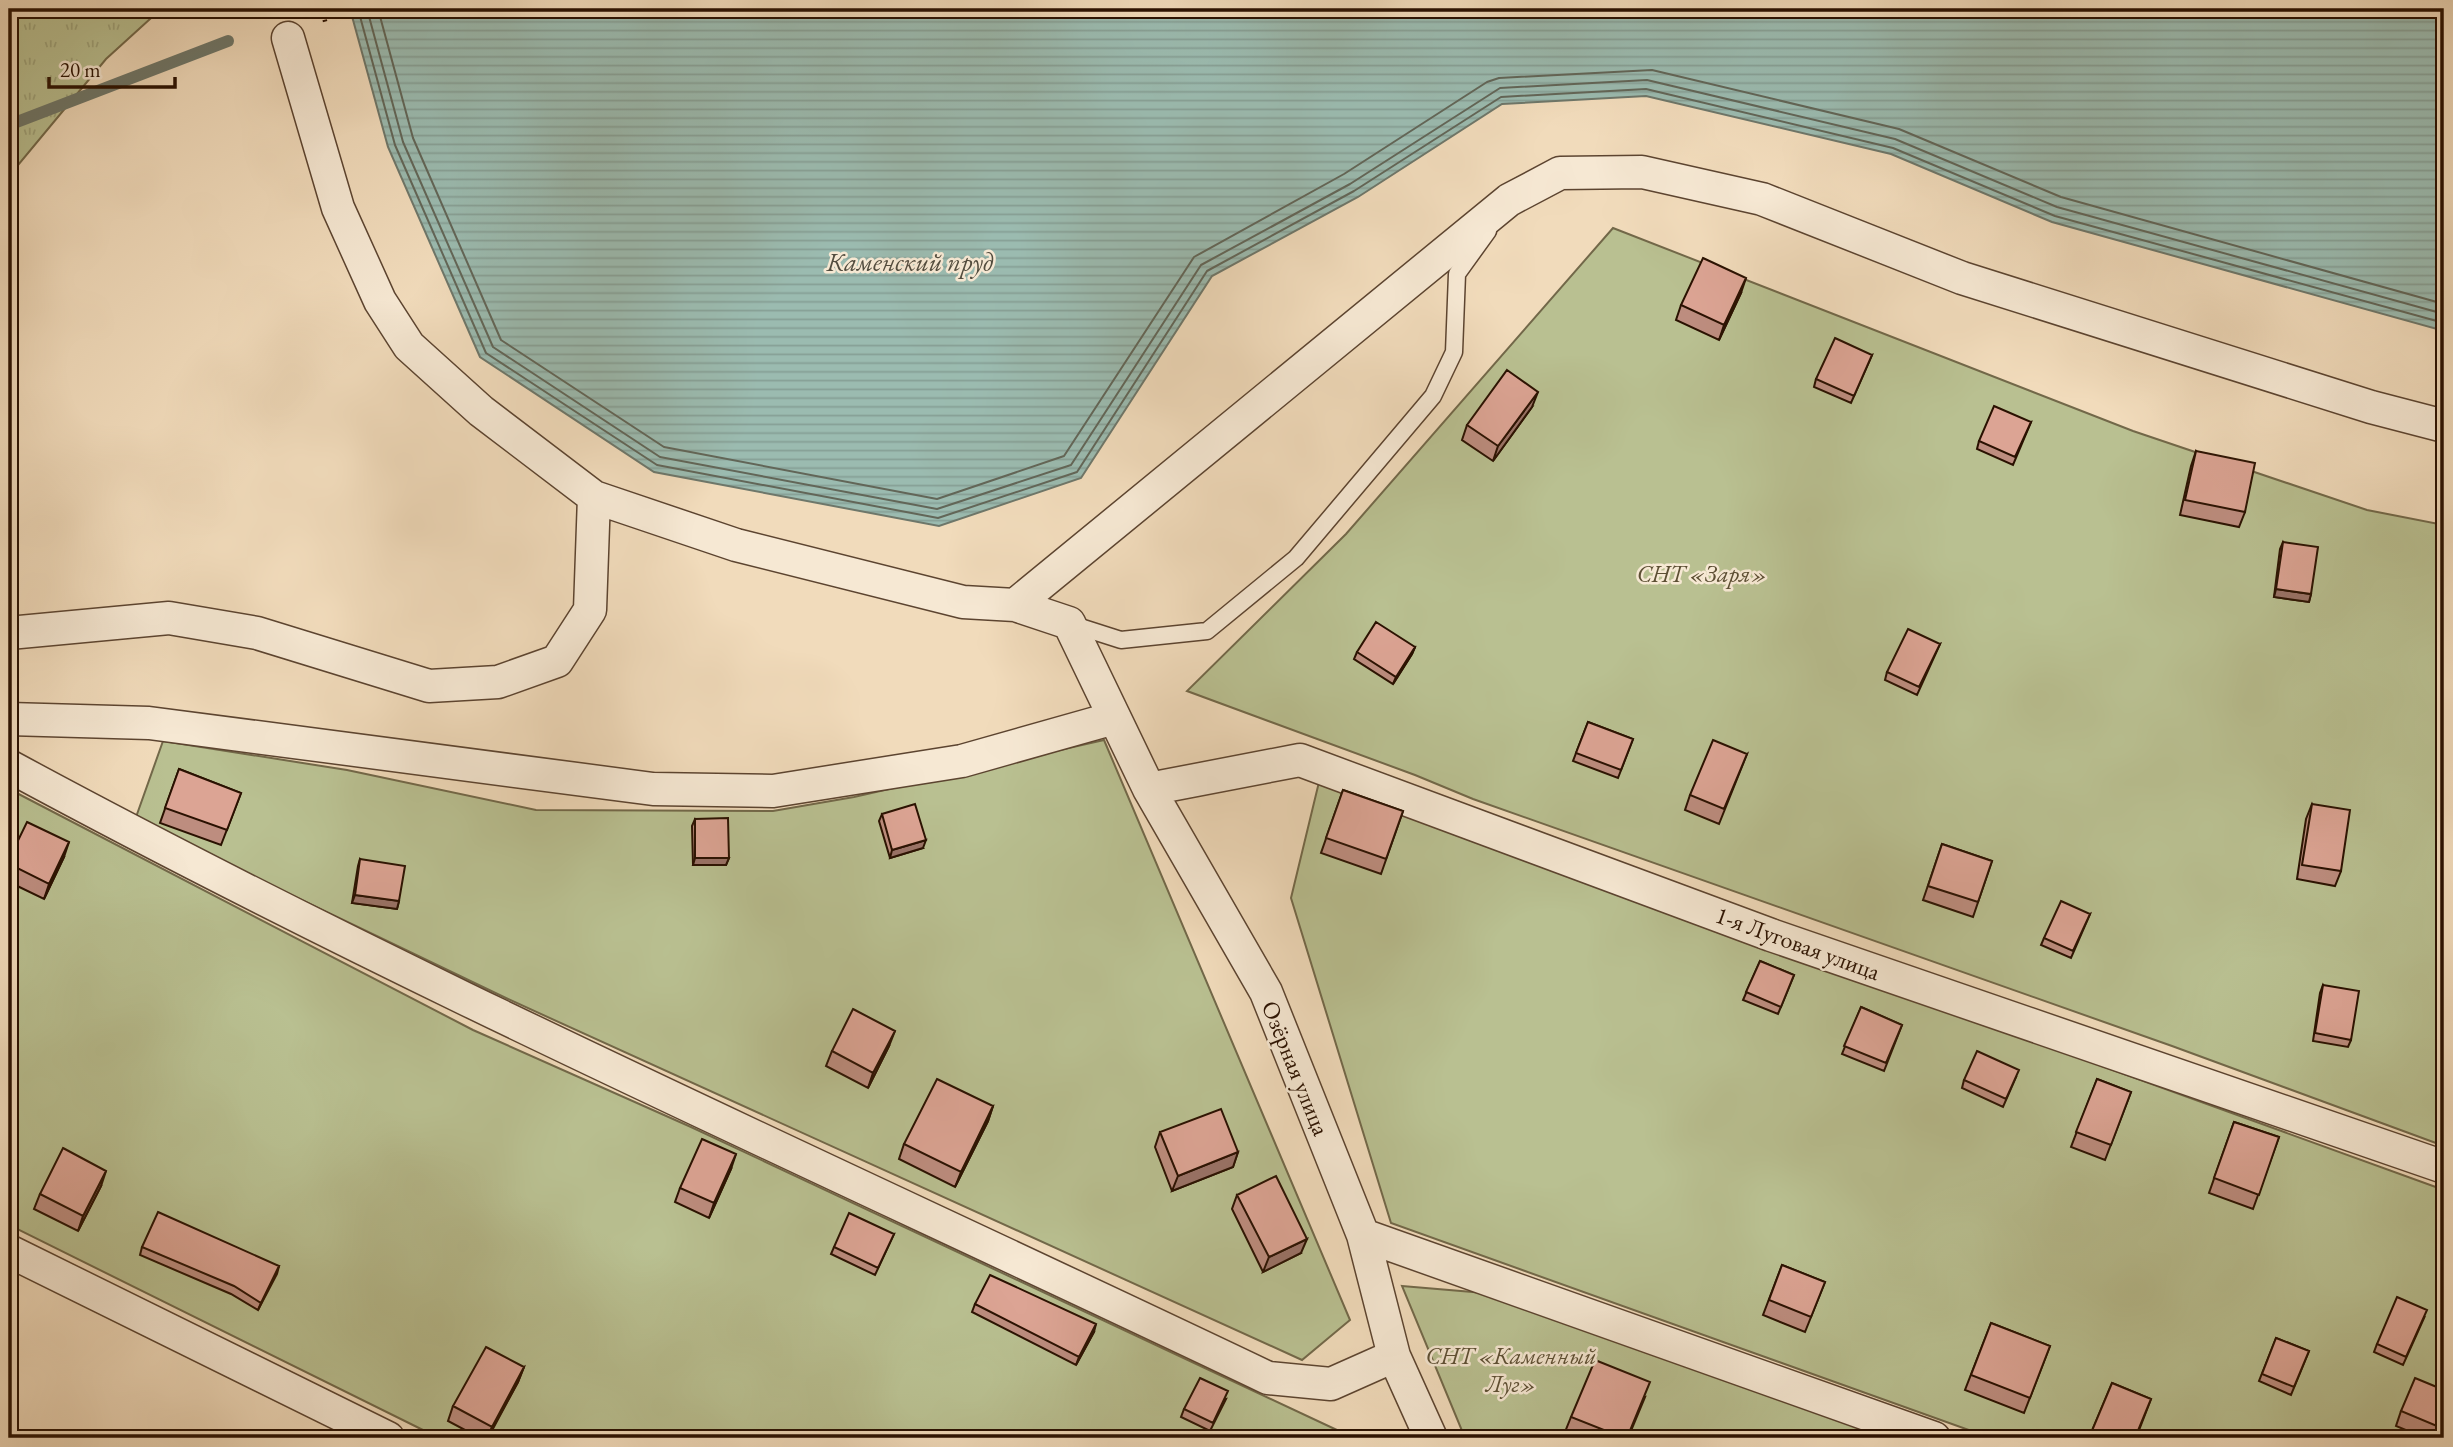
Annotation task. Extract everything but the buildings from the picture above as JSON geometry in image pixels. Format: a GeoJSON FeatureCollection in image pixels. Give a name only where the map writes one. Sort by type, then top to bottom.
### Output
{"type":"FeatureCollection","features":[{"type":"Feature","properties":{"kind":"street"},"geometry":{"type":"LineString","coordinates":[[288,38],[338,208],[380,301],[409,346],[481,411],[594,497],[736,545],[963,602],[1015,605],[1069,623]]}},
{"type":"Feature","properties":{"kind":"street"},"geometry":{"type":"LineString","coordinates":[[1015,605],[1509,200],[1560,173],[1642,172],[1762,199],[1962,278],[2371,407],[2444,426]]}},
{"type":"Feature","properties":{"kind":"street"},"geometry":{"type":"LineString","coordinates":[[9,632],[169,618],[257,633],[429,686],[498,682],[557,661],[590,610],[594,497]]}},
{"type":"Feature","properties":{"kind":"street","name":"Озёрная улица"},"geometry":{"type":"LineString","coordinates":[[1069,623],[1149,789],[1266,992],[1363,1235],[1394,1356],[1431,1438]]}},
{"type":"Feature","properties":{"kind":"street"},"geometry":{"type":"LineString","coordinates":[[9,719],[149,723],[653,789],[773,791],[962,761],[1114,718]]}},
{"type":"Feature","properties":{"kind":"street","name":"1-я Луговая улица"},"geometry":{"type":"LineString","coordinates":[[1149,789],[1300,760],[1771,935],[2444,1167]]}},
{"type":"Feature","properties":{"kind":"street"},"geometry":{"type":"LineString","coordinates":[[9,766],[113,822],[655,1091],[1268,1378],[1331,1384],[1394,1356]]}},
{"type":"Feature","properties":{"kind":"street"},"geometry":{"type":"LineString","coordinates":[[1363,1235],[1934,1438]]}},
{"type":"Feature","properties":{"kind":"street"},"geometry":{"type":"LineString","coordinates":[[9,1251],[387,1438]]}},
{"type":"Feature","properties":{"kind":"lane"},"geometry":{"type":"LineString","coordinates":[[1069,623],[1121,640],[1207,631],[1296,558],[1433,396],[1454,352],[1457,274],[1509,200]]}},
{"type":"Feature","properties":{"kind":"path"},"geometry":{"type":"LineString","coordinates":[[322,9],[328,34]]}},
{"type":"Feature","properties":{"kind":"green space"},"geometry":{"type":"Polygon","coordinates":[[[9,9],[161,9],[106,59],[9,176],[9,9]]]}},
{"type":"Feature","properties":{"kind":"green space","name":"СНТ «Заря»"},"geometry":{"type":"Polygon","coordinates":[[[1613,228],[2133,431],[2367,510],[2444,525],[2444,1146],[2172,1046],[1473,799],[1187,691],[1346,534],[1613,228]]]}},
{"type":"Feature","properties":{"kind":"green space"},"geometry":{"type":"Polygon","coordinates":[[[1104,740],[1350,1320],[1302,1360],[508,999],[135,820],[163,741],[347,770],[536,810],[773,811],[854,797],[1104,740]]]}},
{"type":"Feature","properties":{"kind":"green space"},"geometry":{"type":"Polygon","coordinates":[[[1319,782],[2444,1190],[2444,1438],[1991,1438],[1391,1223],[1291,898],[1319,782]]]}},
{"type":"Feature","properties":{"kind":"green space"},"geometry":{"type":"Polygon","coordinates":[[[9,789],[473,1030],[691,1127],[1354,1438],[440,1438],[425,1431],[9,1225],[9,789]]]}},
{"type":"Feature","properties":{"kind":"green space","name":"СНТ «Каменный Луг»"},"geometry":{"type":"Polygon","coordinates":[[[1402,1286],[1508,1295],[1907,1438],[1465,1438],[1402,1286]]]}},
{"type":"Feature","properties":{"kind":"water","name":"Каменский пруд"},"geometry":{"type":"Polygon","coordinates":[[[350,9],[2444,9],[2444,331],[2052,222],[1891,154],[1646,96],[1502,104],[1358,197],[1212,276],[1081,478],[939,526],[654,472],[480,357],[388,147],[350,9]]]}},
{"type":"Feature","properties":{"kind":"waterway"},"geometry":{"type":"LineString","coordinates":[[9,125],[228,41]]}}]}
